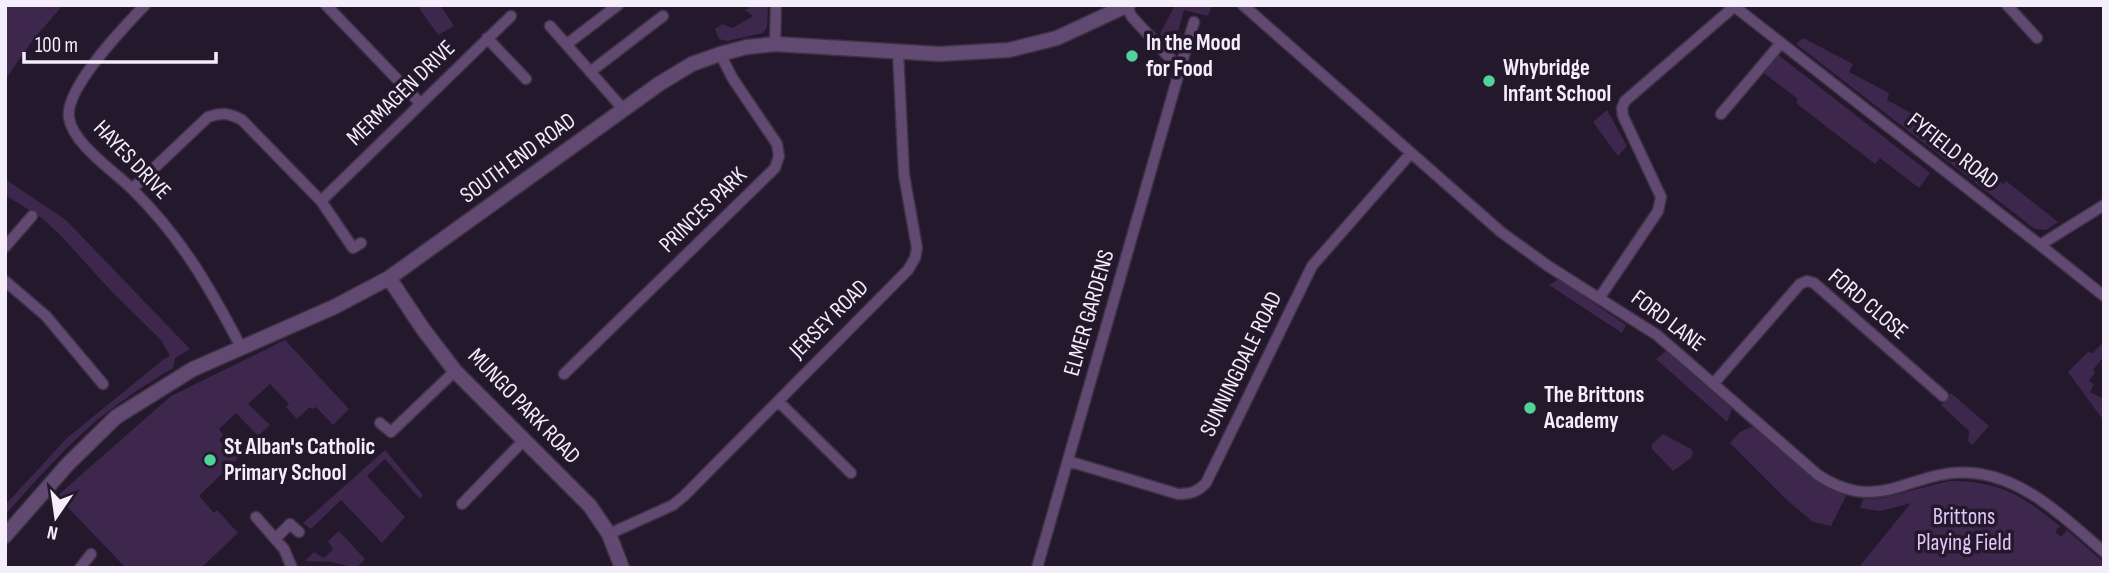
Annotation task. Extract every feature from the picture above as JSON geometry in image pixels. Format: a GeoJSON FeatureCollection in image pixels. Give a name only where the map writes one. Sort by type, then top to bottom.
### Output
{"type":"FeatureCollection","features":[{"type":"Feature","properties":{"kind":"street","name":"HAYES DRIVE"},"geometry":{"type":"LineString","coordinates":[[145,5],[78,84],[70,101],[69,118],[77,137],[169,228],[207,283],[241,346]]}},
{"type":"Feature","properties":{"kind":"street"},"geometry":{"type":"LineString","coordinates":[[326,5],[420,103]]}},
{"type":"Feature","properties":{"kind":"street"},"geometry":{"type":"LineString","coordinates":[[567,44],[618,5]]}},
{"type":"Feature","properties":{"kind":"street"},"geometry":{"type":"LineString","coordinates":[[775,44],[776,5]]}},
{"type":"Feature","properties":{"kind":"street","name":"FORD LANE"},"geometry":{"type":"LineString","coordinates":[[1243,5],[1501,232],[1548,266],[1657,335],[1818,475],[1834,485],[1865,493],[1883,492],[1948,474],[1972,473],[1999,478],[2033,495],[2069,521],[2104,552]]}},
{"type":"Feature","properties":{"kind":"street"},"geometry":{"type":"LineString","coordinates":[[2007,5],[2038,38]]}},
{"type":"Feature","properties":{"kind":"street"},"geometry":{"type":"LineString","coordinates":[[1127,6],[1132,17],[1180,69]]}},
{"type":"Feature","properties":{"kind":"street","name":"SOUTH END ROAD"},"geometry":{"type":"LineString","coordinates":[[5,536],[68,464],[116,417],[193,369],[334,307],[389,278],[659,84],[692,64],[747,47],[775,44],[898,52],[980,53],[1029,47],[1088,26],[1127,6]]}},
{"type":"Feature","properties":{"kind":"street"},"geometry":{"type":"LineString","coordinates":[[1600,297],[1658,211],[1661,197],[1623,116],[1625,101],[1735,6]]}},
{"type":"Feature","properties":{"kind":"street","name":"FYFIELD ROAD"},"geometry":{"type":"LineString","coordinates":[[1735,6],[2104,296]]}},
{"type":"Feature","properties":{"kind":"street","name":"MERMAGEN DRIVE"},"geometry":{"type":"LineString","coordinates":[[321,201],[511,16]]}},
{"type":"Feature","properties":{"kind":"street"},"geometry":{"type":"LineString","coordinates":[[590,72],[663,16]]}},
{"type":"Feature","properties":{"kind":"street","name":"ELMER GARDENS"},"geometry":{"type":"LineString","coordinates":[[1037,568],[1194,22]]}},
{"type":"Feature","properties":{"kind":"street"},"geometry":{"type":"LineString","coordinates":[[550,26],[624,110]]}},
{"type":"Feature","properties":{"kind":"street"},"geometry":{"type":"LineString","coordinates":[[487,38],[526,79]]}},
{"type":"Feature","properties":{"kind":"street"},"geometry":{"type":"LineString","coordinates":[[1721,114],[1781,43]]}},
{"type":"Feature","properties":{"kind":"street","name":"JERSEY ROAD"},"geometry":{"type":"LineString","coordinates":[[609,534],[673,505],[908,270],[917,248],[904,174],[898,52]]}},
{"type":"Feature","properties":{"kind":"street","name":"PRINCES PARK"},"geometry":{"type":"LineString","coordinates":[[564,374],[775,167],[779,156],[777,144],[733,79],[720,54]]}},
{"type":"Feature","properties":{"kind":"street"},"geometry":{"type":"LineString","coordinates":[[132,189],[208,117],[231,113],[242,120],[321,201],[353,247],[361,243]]}},
{"type":"Feature","properties":{"kind":"street","name":"SUNNINGDALE ROAD"},"geometry":{"type":"LineString","coordinates":[[1068,461],[1178,494],[1199,491],[1206,483],[1312,266],[1411,153]]}},
{"type":"Feature","properties":{"kind":"street"},"geometry":{"type":"LineString","coordinates":[[2040,245],[2104,205]]}},
{"type":"Feature","properties":{"kind":"street"},"geometry":{"type":"LineString","coordinates":[[5,247],[32,216]]}},
{"type":"Feature","properties":{"kind":"street","name":"MUNGO PARK ROAD"},"geometry":{"type":"LineString","coordinates":[[389,278],[455,371],[590,506],[609,534],[622,568]]}},
{"type":"Feature","properties":{"kind":"street"},"geometry":{"type":"LineString","coordinates":[[5,281],[46,316],[103,384]]}},
{"type":"Feature","properties":{"kind":"street","name":"FORD CLOSE"},"geometry":{"type":"LineString","coordinates":[[1714,383],[1800,284],[1807,281],[1814,283],[1943,396]]}},
{"type":"Feature","properties":{"kind":"street"},"geometry":{"type":"LineString","coordinates":[[380,423],[391,432],[455,371]]}},
{"type":"Feature","properties":{"kind":"street"},"geometry":{"type":"LineString","coordinates":[[778,401],[851,473]]}},
{"type":"Feature","properties":{"kind":"street"},"geometry":{"type":"LineString","coordinates":[[462,504],[524,440]]}},
{"type":"Feature","properties":{"kind":"street"},"geometry":{"type":"LineString","coordinates":[[256,517],[284,550],[292,568]]}},
{"type":"Feature","properties":{"kind":"street"},"geometry":{"type":"LineString","coordinates":[[275,539],[290,524],[299,532]]}},
{"type":"Feature","properties":{"kind":"street"},"geometry":{"type":"LineString","coordinates":[[80,568],[91,554]]}},
{"type":"Feature","properties":{"kind":"green space"},"geometry":{"type":"Polygon","coordinates":[[[5,5],[63,5],[32,41],[5,80],[5,5]]]}},
{"type":"Feature","properties":{"kind":"green space"},"geometry":{"type":"Polygon","coordinates":[[[417,5],[440,5],[454,26],[438,35],[417,5]]]}},
{"type":"Feature","properties":{"kind":"green space"},"geometry":{"type":"Polygon","coordinates":[[[754,5],[768,5],[767,27],[763,33],[727,41],[719,39],[715,29],[722,24],[732,28],[753,16],[745,10],[754,5]]]}},
{"type":"Feature","properties":{"kind":"green space"},"geometry":{"type":"Polygon","coordinates":[[[1175,5],[1212,5],[1208,16],[1184,10],[1178,31],[1184,37],[1178,45],[1172,46],[1160,34],[1175,5]]]}},
{"type":"Feature","properties":{"kind":"green space"},"geometry":{"type":"Polygon","coordinates":[[[1803,38],[1853,64],[1849,72],[1889,93],[1887,100],[1930,123],[1926,131],[1968,154],[1964,163],[2004,184],[2006,181],[2058,222],[2046,230],[2035,229],[1796,44],[1803,38]]]}},
{"type":"Feature","properties":{"kind":"green space"},"geometry":{"type":"Polygon","coordinates":[[[1777,54],[1930,173],[1919,188],[1880,158],[1875,164],[1796,103],[1798,99],[1761,71],[1777,54]]]}},
{"type":"Feature","properties":{"kind":"green space"},"geometry":{"type":"Polygon","coordinates":[[[1607,110],[1627,146],[1618,156],[1593,122],[1607,110]]]}},
{"type":"Feature","properties":{"kind":"green space"},"geometry":{"type":"Polygon","coordinates":[[[5,179],[66,220],[190,349],[175,358],[173,368],[129,396],[88,428],[5,515],[5,505],[67,438],[170,356],[161,340],[62,237],[42,218],[5,195],[5,179]]]}},
{"type":"Feature","properties":{"kind":"green space"},"geometry":{"type":"Polygon","coordinates":[[[1557,280],[1626,325],[1622,333],[1549,285],[1557,280]]]}},
{"type":"Feature","properties":{"kind":"green space","name":"St Alban's Catholic Primary School"},"geometry":{"type":"Polygon","coordinates":[[[285,340],[349,409],[333,425],[316,407],[310,407],[297,419],[286,407],[289,404],[270,384],[248,404],[270,425],[258,436],[236,413],[219,429],[223,435],[219,440],[233,455],[239,457],[199,496],[214,513],[217,510],[238,533],[201,568],[126,568],[57,496],[171,396],[285,340]]]}},
{"type":"Feature","properties":{"kind":"green space"},"geometry":{"type":"Polygon","coordinates":[[[2104,341],[2104,356],[2093,370],[2095,372],[2089,381],[2094,384],[2090,392],[2102,398],[2104,395],[2104,421],[2068,372],[2088,352],[2093,353],[2104,341]]]}},
{"type":"Feature","properties":{"kind":"green space"},"geometry":{"type":"Polygon","coordinates":[[[1666,351],[1732,409],[1727,422],[1656,359],[1666,351]]]}},
{"type":"Feature","properties":{"kind":"green space"},"geometry":{"type":"Polygon","coordinates":[[[1951,393],[1989,426],[1972,445],[1968,441],[1969,431],[1941,405],[1951,393]]]}},
{"type":"Feature","properties":{"kind":"green space"},"geometry":{"type":"Polygon","coordinates":[[[1751,427],[1756,428],[1818,481],[1846,496],[1831,526],[1813,522],[1730,443],[1740,432],[1751,427]]]}},
{"type":"Feature","properties":{"kind":"green space"},"geometry":{"type":"Polygon","coordinates":[[[1663,434],[1691,449],[1693,453],[1691,458],[1673,471],[1652,449],[1652,444],[1663,434]]]}},
{"type":"Feature","properties":{"kind":"green space"},"geometry":{"type":"Polygon","coordinates":[[[385,450],[423,495],[420,499],[385,459],[367,476],[405,517],[382,543],[341,500],[311,529],[303,523],[385,450]]]}},
{"type":"Feature","properties":{"kind":"green space","name":"Brittons Playing Field"},"geometry":{"type":"Polygon","coordinates":[[[1949,481],[1997,487],[2021,498],[2060,526],[2055,532],[2061,537],[2067,530],[2100,559],[2104,568],[1858,568],[1911,503],[1880,511],[1860,508],[1863,499],[1883,498],[1949,481]]]}},
{"type":"Feature","properties":{"kind":"green space"},"geometry":{"type":"Polygon","coordinates":[[[339,531],[365,559],[356,568],[332,562],[305,561],[314,552],[324,558],[333,549],[328,541],[339,531]]]}},
{"type":"Feature","properties":{"kind":"place","name":"In the Mood for Food"},"geometry":{"type":"Point","coordinates":[1132,56]}},
{"type":"Feature","properties":{"kind":"place","name":"Whybridge Infant School"},"geometry":{"type":"Point","coordinates":[1489,81]}},
{"type":"Feature","properties":{"kind":"place","name":"The Brittons Academy"},"geometry":{"type":"Point","coordinates":[1530,408]}},
{"type":"Feature","properties":{"kind":"place","name":"St Alban's Catholic Primary School"},"geometry":{"type":"Point","coordinates":[210,460]}}]}
